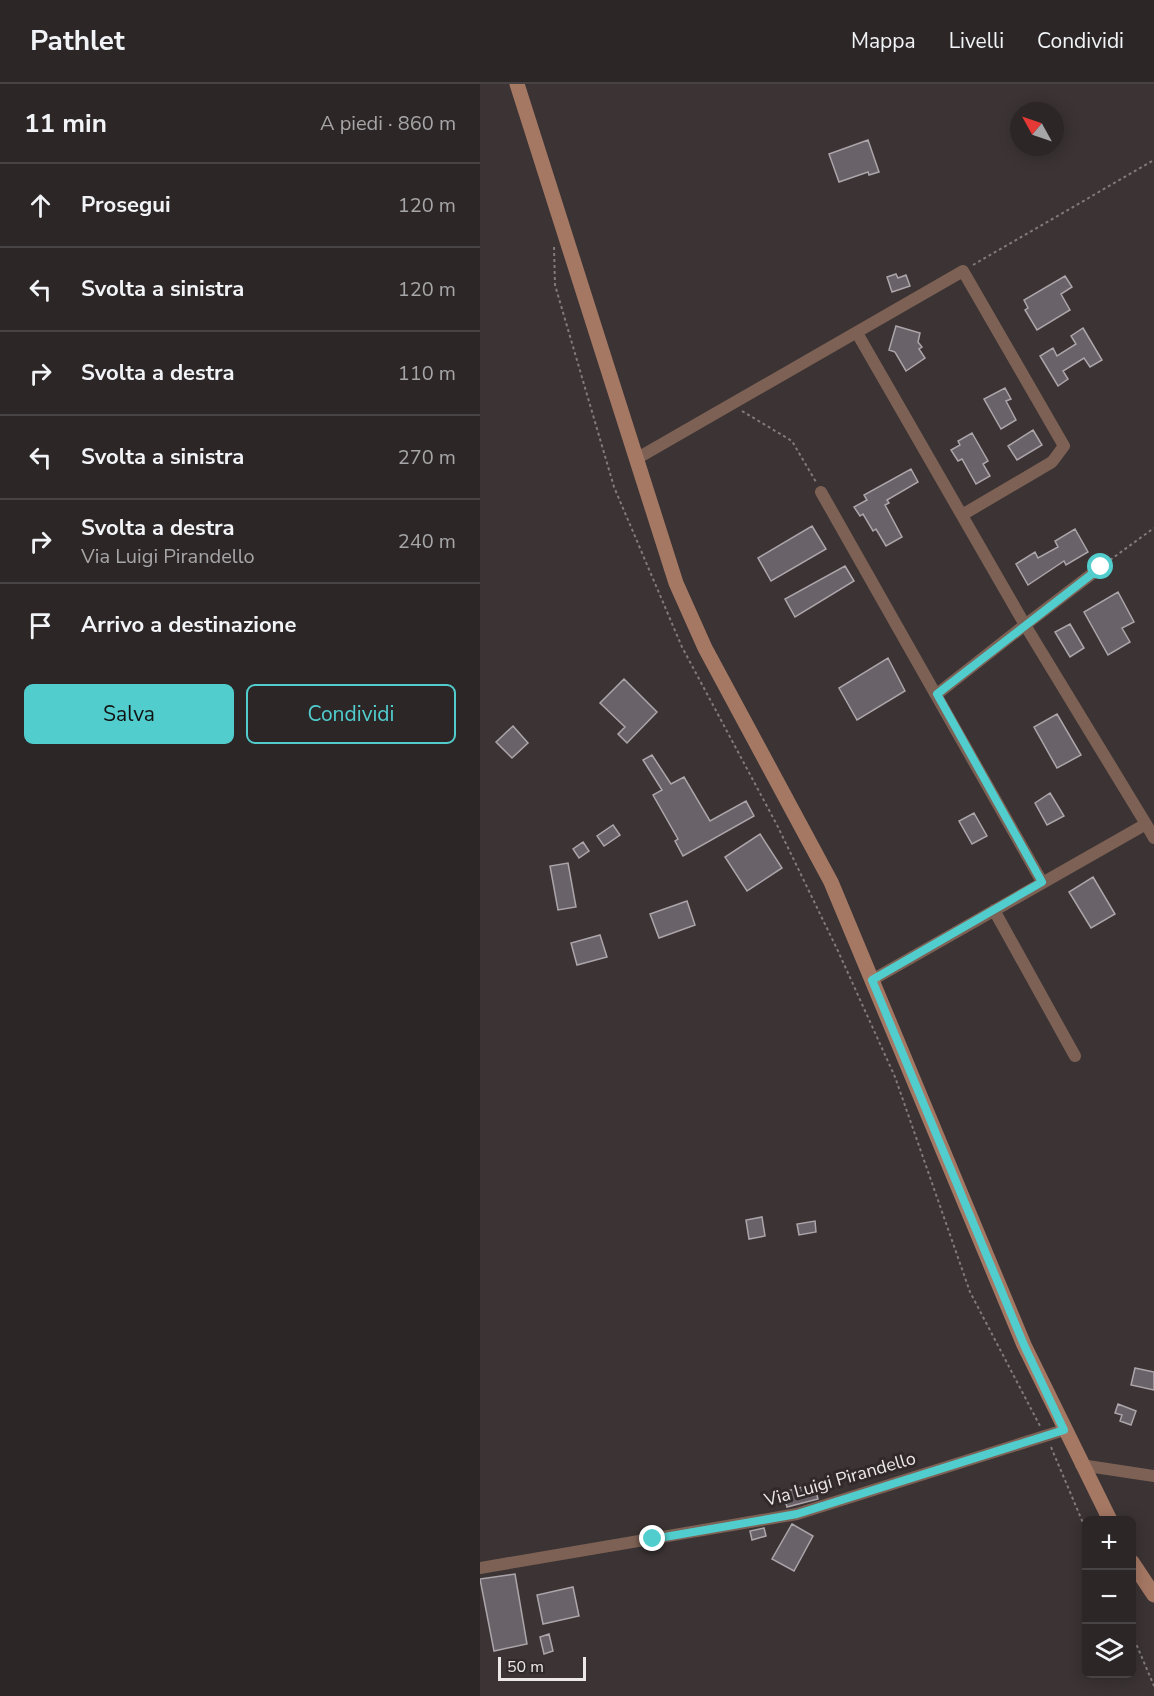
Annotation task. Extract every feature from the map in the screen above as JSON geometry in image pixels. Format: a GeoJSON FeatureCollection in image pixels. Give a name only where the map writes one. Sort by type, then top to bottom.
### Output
{"type":"FeatureCollection","features":[{"type":"Feature","properties":{"kind":"main road"},"geometry":{"type":"LineString","coordinates":[[517,84],[676,583],[705,648],[831,882],[1024,1345],[1107,1516]]}},
{"type":"Feature","properties":{"kind":"main road"},"geometry":{"type":"LineString","coordinates":[[1136,1569],[1154,1595]]}},
{"type":"Feature","properties":{"kind":"street"},"geometry":{"type":"LineString","coordinates":[[636,459],[963,271],[1064,446],[1052,462],[962,515]]}},
{"type":"Feature","properties":{"kind":"street"},"geometry":{"type":"LineString","coordinates":[[857,333],[1025,625],[1154,838]]}},
{"type":"Feature","properties":{"kind":"street"},"geometry":{"type":"LineString","coordinates":[[821,492],[1042,882]]}},
{"type":"Feature","properties":{"kind":"street"},"geometry":{"type":"LineString","coordinates":[[937,694],[1101,567]]}},
{"type":"Feature","properties":{"kind":"street"},"geometry":{"type":"LineString","coordinates":[[872,980],[1146,824]]}},
{"type":"Feature","properties":{"kind":"street"},"geometry":{"type":"LineString","coordinates":[[994,910],[1075,1056]]}},
{"type":"Feature","properties":{"kind":"street","name":"Via Luigi Pirandello"},"geometry":{"type":"LineString","coordinates":[[480,1568],[797,1514],[1064,1430]]}},
{"type":"Feature","properties":{"kind":"street"},"geometry":{"type":"LineString","coordinates":[[1081,1465],[1154,1476]]}},
{"type":"Feature","properties":{"kind":"path"},"geometry":{"type":"LineString","coordinates":[[963,271],[1154,160]]}},
{"type":"Feature","properties":{"kind":"path"},"geometry":{"type":"LineString","coordinates":[[554,240],[555,285],[614,487],[682,646],[777,825],[838,951],[895,1077],[970,1292],[1046,1436],[1082,1521]]}},
{"type":"Feature","properties":{"kind":"path"},"geometry":{"type":"LineString","coordinates":[[732,405],[792,441],[821,492]]}},
{"type":"Feature","properties":{"kind":"path"},"geometry":{"type":"LineString","coordinates":[[1101,567],[1154,528]]}},
{"type":"Feature","properties":{"kind":"path"},"geometry":{"type":"LineString","coordinates":[[1136,1645],[1154,1686]]}},
{"type":"Feature","properties":{"kind":"building"},"geometry":{"type":"Polygon","coordinates":[[[868,140],[879,172],[869,175],[868,172],[839,182],[829,154],[868,140]]]}},
{"type":"Feature","properties":{"kind":"building"},"geometry":{"type":"Polygon","coordinates":[[[896,274],[898,278],[906,275],[910,286],[892,292],[887,277],[896,274]]]}},
{"type":"Feature","properties":{"kind":"building"},"geometry":{"type":"Polygon","coordinates":[[[1065,276],[1072,287],[1061,294],[1070,310],[1037,330],[1025,310],[1028,308],[1024,300],[1065,276]]]}},
{"type":"Feature","properties":{"kind":"building"},"geometry":{"type":"Polygon","coordinates":[[[896,326],[920,333],[918,342],[922,347],[919,349],[925,358],[906,371],[895,352],[889,350],[896,326]]]}},
{"type":"Feature","properties":{"kind":"building"},"geometry":{"type":"Polygon","coordinates":[[[1083,328],[1102,360],[1090,367],[1084,358],[1063,371],[1068,379],[1058,386],[1040,356],[1053,348],[1057,356],[1076,344],[1071,336],[1083,328]]]}},
{"type":"Feature","properties":{"kind":"building"},"geometry":{"type":"Polygon","coordinates":[[[1005,388],[1011,399],[1006,401],[1016,420],[1001,429],[984,399],[1005,388]]]}},
{"type":"Feature","properties":{"kind":"building"},"geometry":{"type":"Polygon","coordinates":[[[1033,430],[1042,445],[1017,460],[1008,446],[1033,430]]]}},
{"type":"Feature","properties":{"kind":"building"},"geometry":{"type":"Polygon","coordinates":[[[972,433],[988,461],[983,464],[990,476],[976,484],[962,459],[958,461],[951,450],[960,445],[958,441],[972,433]]]}},
{"type":"Feature","properties":{"kind":"building"},"geometry":{"type":"Polygon","coordinates":[[[911,469],[918,482],[887,500],[889,503],[885,505],[902,537],[886,546],[876,529],[873,531],[863,514],[860,516],[854,507],[867,500],[864,495],[911,469]]]}},
{"type":"Feature","properties":{"kind":"building"},"geometry":{"type":"Polygon","coordinates":[[[812,526],[826,549],[771,581],[758,558],[812,526]]]}},
{"type":"Feature","properties":{"kind":"building"},"geometry":{"type":"Polygon","coordinates":[[[1075,529],[1088,552],[1066,565],[1064,561],[1028,585],[1016,564],[1035,552],[1038,558],[1058,547],[1055,541],[1075,529]]]}},
{"type":"Feature","properties":{"kind":"building"},"geometry":{"type":"Polygon","coordinates":[[[845,566],[854,581],[795,617],[785,599],[845,566]]]}},
{"type":"Feature","properties":{"kind":"building"},"geometry":{"type":"Polygon","coordinates":[[[1118,592],[1134,622],[1122,628],[1130,642],[1108,655],[1084,612],[1118,592]]]}},
{"type":"Feature","properties":{"kind":"building"},"geometry":{"type":"Polygon","coordinates":[[[1070,624],[1084,648],[1070,657],[1055,632],[1070,624]]]}},
{"type":"Feature","properties":{"kind":"building"},"geometry":{"type":"Polygon","coordinates":[[[888,658],[905,691],[857,720],[839,688],[888,658]]]}},
{"type":"Feature","properties":{"kind":"building"},"geometry":{"type":"Polygon","coordinates":[[[624,679],[657,712],[627,743],[618,734],[625,727],[600,703],[624,679]]]}},
{"type":"Feature","properties":{"kind":"building"},"geometry":{"type":"Polygon","coordinates":[[[1057,714],[1081,755],[1057,768],[1034,727],[1057,714]]]}},
{"type":"Feature","properties":{"kind":"building"},"geometry":{"type":"Polygon","coordinates":[[[513,726],[528,743],[512,758],[496,742],[513,726]]]}},
{"type":"Feature","properties":{"kind":"building"},"geometry":{"type":"Polygon","coordinates":[[[652,755],[671,784],[684,777],[710,821],[746,801],[754,816],[683,856],[675,841],[678,839],[653,795],[662,790],[643,760],[652,755]]]}},
{"type":"Feature","properties":{"kind":"building"},"geometry":{"type":"Polygon","coordinates":[[[1050,793],[1064,816],[1047,825],[1035,803],[1050,793]]]}},
{"type":"Feature","properties":{"kind":"building"},"geometry":{"type":"Polygon","coordinates":[[[974,813],[987,836],[972,844],[959,821],[974,813]]]}},
{"type":"Feature","properties":{"kind":"building"},"geometry":{"type":"Polygon","coordinates":[[[613,825],[620,835],[604,846],[597,836],[613,825]]]}},
{"type":"Feature","properties":{"kind":"building"},"geometry":{"type":"Polygon","coordinates":[[[760,834],[782,868],[747,891],[725,857],[760,834]]]}},
{"type":"Feature","properties":{"kind":"building"},"geometry":{"type":"Polygon","coordinates":[[[583,842],[589,851],[579,858],[573,849],[583,842]]]}},
{"type":"Feature","properties":{"kind":"building"},"geometry":{"type":"Polygon","coordinates":[[[568,863],[576,907],[558,910],[550,866],[568,863]]]}},
{"type":"Feature","properties":{"kind":"building"},"geometry":{"type":"Polygon","coordinates":[[[1093,877],[1115,914],[1091,928],[1069,892],[1093,877]]]}},
{"type":"Feature","properties":{"kind":"building"},"geometry":{"type":"Polygon","coordinates":[[[687,901],[695,925],[659,938],[650,914],[687,901]]]}},
{"type":"Feature","properties":{"kind":"building"},"geometry":{"type":"Polygon","coordinates":[[[600,935],[607,957],[577,965],[571,943],[600,935]]]}},
{"type":"Feature","properties":{"kind":"building"},"geometry":{"type":"Polygon","coordinates":[[[762,1217],[765,1236],[749,1239],[746,1220],[762,1217]]]}},
{"type":"Feature","properties":{"kind":"building"},"geometry":{"type":"Polygon","coordinates":[[[815,1221],[816,1232],[799,1235],[797,1224],[815,1221]]]}},
{"type":"Feature","properties":{"kind":"building"},"geometry":{"type":"Polygon","coordinates":[[[1135,1368],[1154,1372],[1154,1390],[1131,1385],[1135,1368]]]}},
{"type":"Feature","properties":{"kind":"building"},"geometry":{"type":"Polygon","coordinates":[[[1118,1404],[1136,1411],[1131,1425],[1120,1421],[1122,1415],[1115,1413],[1118,1404]]]}},
{"type":"Feature","properties":{"kind":"building"},"geometry":{"type":"Polygon","coordinates":[[[814,1484],[818,1499],[787,1507],[783,1492],[814,1484]]]}},
{"type":"Feature","properties":{"kind":"building"},"geometry":{"type":"Polygon","coordinates":[[[792,1524],[813,1536],[794,1571],[772,1559],[792,1524]]]}},
{"type":"Feature","properties":{"kind":"building"},"geometry":{"type":"Polygon","coordinates":[[[764,1528],[766,1536],[752,1540],[750,1531],[764,1528]]]}},
{"type":"Feature","properties":{"kind":"building"},"geometry":{"type":"Polygon","coordinates":[[[515,1574],[527,1644],[494,1651],[480,1579],[515,1574]]]}},
{"type":"Feature","properties":{"kind":"building"},"geometry":{"type":"Polygon","coordinates":[[[573,1587],[579,1616],[543,1624],[537,1595],[573,1587]]]}},
{"type":"Feature","properties":{"kind":"building"},"geometry":{"type":"Polygon","coordinates":[[[549,1634],[553,1651],[544,1654],[540,1637],[549,1634]]]}},
{"type":"Feature","properties":{"kind":"route"},"geometry":{"type":"LineString","coordinates":[[653,1539],[797,1514],[1064,1430],[1024,1345],[872,980],[1042,882],[937,694],[1101,567]]}}]}
